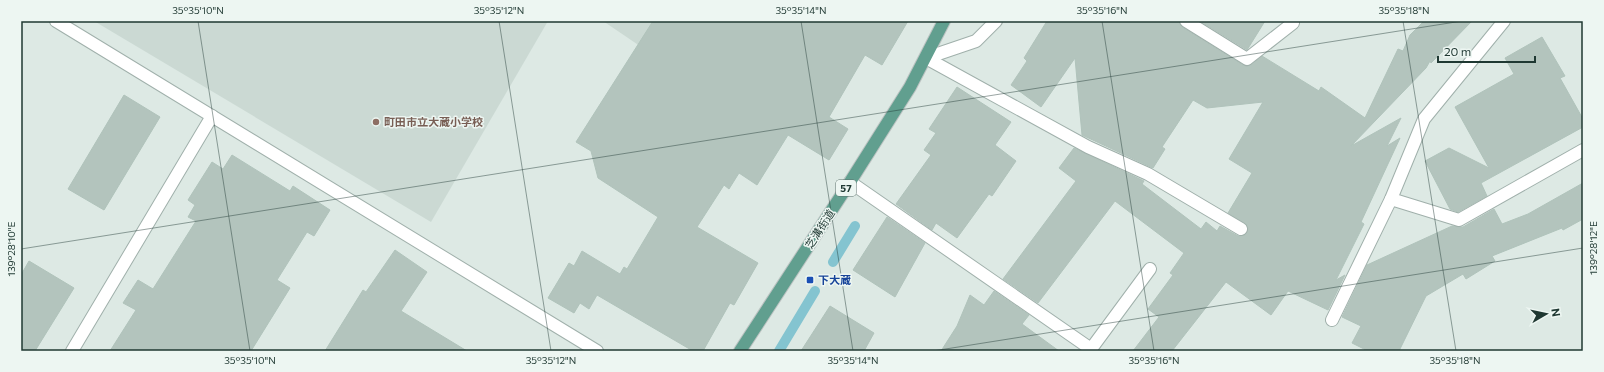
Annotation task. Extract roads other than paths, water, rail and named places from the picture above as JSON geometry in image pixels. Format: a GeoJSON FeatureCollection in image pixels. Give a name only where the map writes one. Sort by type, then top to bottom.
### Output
{"type":"FeatureCollection","features":[{"type":"Feature","properties":{"kind":"main road","name":"芝溝街道"},"geometry":{"type":"LineString","coordinates":[[740,351],[850,182],[910,86],[944,21]]}},
{"type":"Feature","properties":{"kind":"street"},"geometry":{"type":"LineString","coordinates":[[56,21],[597,351]]}},
{"type":"Feature","properties":{"kind":"street"},"geometry":{"type":"LineString","coordinates":[[926,58],[976,41],[996,21]]}},
{"type":"Feature","properties":{"kind":"street"},"geometry":{"type":"LineString","coordinates":[[1332,320],[1391,199],[1424,119],[1504,21]]}},
{"type":"Feature","properties":{"kind":"street"},"geometry":{"type":"LineString","coordinates":[[1190,22],[1247,59],[1293,23]]}},
{"type":"Feature","properties":{"kind":"street"},"geometry":{"type":"LineString","coordinates":[[926,58],[1088,147],[1148,174],[1241,229]]}},
{"type":"Feature","properties":{"kind":"street"},"geometry":{"type":"LineString","coordinates":[[72,351],[212,116]]}},
{"type":"Feature","properties":{"kind":"street"},"geometry":{"type":"LineString","coordinates":[[1391,199],[1459,220],[1583,150]]}},
{"type":"Feature","properties":{"kind":"street"},"geometry":{"type":"LineString","coordinates":[[850,182],[1090,350],[1150,269]]}},
{"type":"Feature","properties":{"kind":"waterway"},"geometry":{"type":"LineString","coordinates":[[833,262],[855,226]]}},
{"type":"Feature","properties":{"kind":"waterway"},"geometry":{"type":"LineString","coordinates":[[779,351],[815,291]]}},
{"type":"Feature","properties":{"kind":"place","name":"町田市立大蔵小学校"},"geometry":{"type":"Point","coordinates":[376,122]}},
{"type":"Feature","properties":{"kind":"place","name":"下大蔵"},"geometry":{"type":"Point","coordinates":[810,280]}}]}
